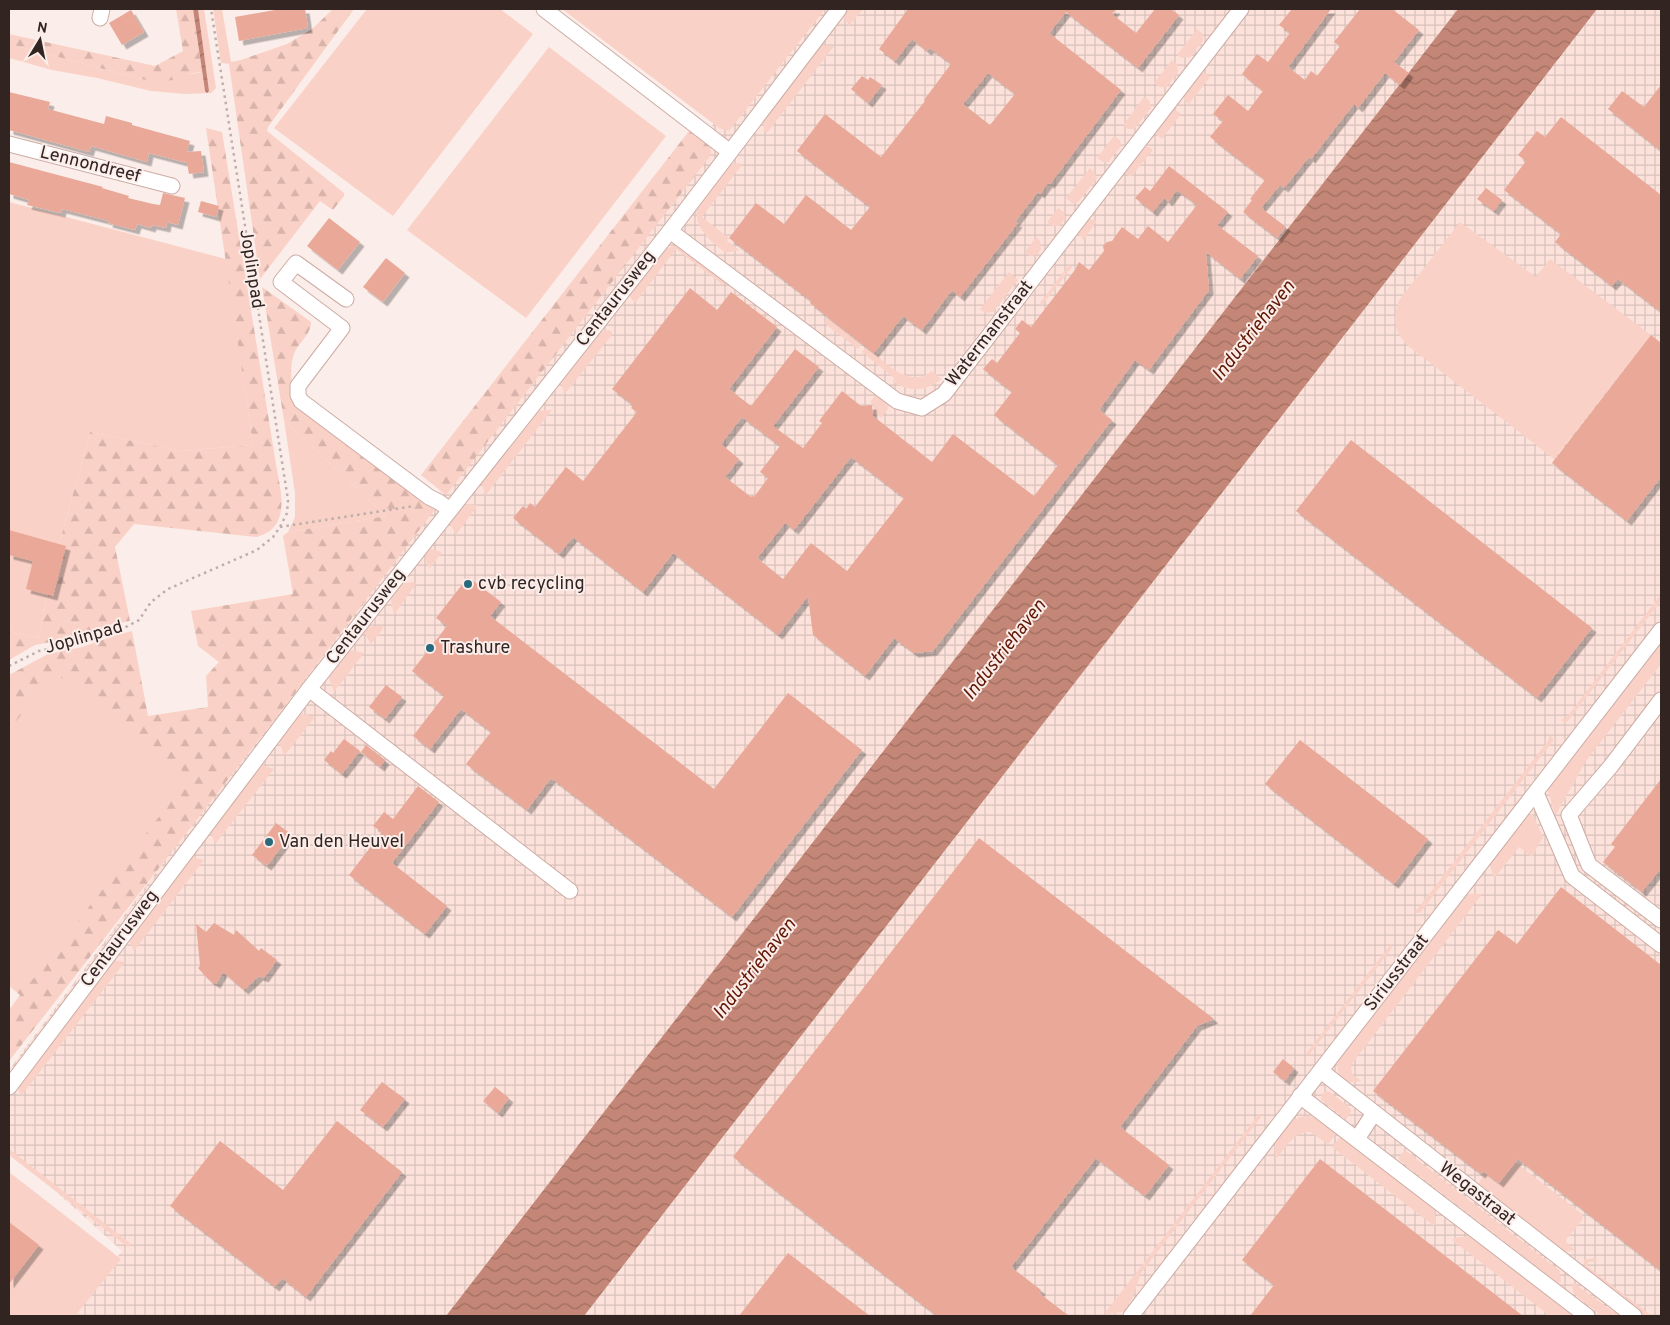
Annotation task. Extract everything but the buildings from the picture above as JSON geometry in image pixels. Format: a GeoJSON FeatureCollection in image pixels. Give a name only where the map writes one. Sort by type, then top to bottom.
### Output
{"type":"FeatureCollection","features":[{"type":"Feature","properties":{"kind":"street"},"geometry":{"type":"LineString","coordinates":[[544,9],[730,152]]}},
{"type":"Feature","properties":{"kind":"street","name":"Centaurusweg"},"geometry":{"type":"LineString","coordinates":[[9,1087],[445,506],[670,231],[839,9]]}},
{"type":"Feature","properties":{"kind":"street","name":"Watermanstraat"},"geometry":{"type":"LineString","coordinates":[[670,231],[897,401],[922,408],[944,394],[1241,9]]}},
{"type":"Feature","properties":{"kind":"street","name":"Lennondreef"},"geometry":{"type":"LineString","coordinates":[[9,144],[172,186]]}},
{"type":"Feature","properties":{"kind":"street"},"geometry":{"type":"LineString","coordinates":[[346,299],[296,262],[281,282],[342,328],[302,379],[298,386],[298,396],[301,401],[428,497],[445,506]]}},
{"type":"Feature","properties":{"kind":"street","name":"Siriusstraat"},"geometry":{"type":"LineString","coordinates":[[1132,1316],[1661,630]]}},
{"type":"Feature","properties":{"kind":"street"},"geometry":{"type":"LineString","coordinates":[[309,689],[570,891]]}},
{"type":"Feature","properties":{"kind":"street"},"geometry":{"type":"LineString","coordinates":[[1661,700],[1611,766],[1568,815],[1589,865],[1661,920]]}},
{"type":"Feature","properties":{"kind":"street"},"geometry":{"type":"LineString","coordinates":[[1536,793],[1572,876],[1661,945]]}},
{"type":"Feature","properties":{"kind":"street","name":"Wegastraat"},"geometry":{"type":"LineString","coordinates":[[1321,1071],[1634,1316]]}},
{"type":"Feature","properties":{"kind":"street","name":"Wegastraat"},"geometry":{"type":"LineString","coordinates":[[1300,1096],[1587,1316]]}},
{"type":"Feature","properties":{"kind":"street"},"geometry":{"type":"LineString","coordinates":[[1357,1139],[1374,1113]]}},
{"type":"Feature","properties":{"kind":"path","name":"Joplinpad"},"geometry":{"type":"LineString","coordinates":[[9,666],[38,651],[81,642],[124,628],[139,620],[151,602],[168,589],[257,550],[272,537],[287,513],[288,500],[211,9]]}},
{"type":"Feature","properties":{"kind":"path"},"geometry":{"type":"LineString","coordinates":[[280,527],[445,506]]}},
{"type":"Feature","properties":{"kind":"shaded area"},"geometry":{"type":"Polygon","coordinates":[[[799,9],[1469,9],[459,1316],[71,1316],[122,1251],[9,1149],[9,1070],[799,9]]]}},
{"type":"Feature","properties":{"kind":"shaded area"},"geometry":{"type":"Polygon","coordinates":[[[1581,9],[1661,9],[1661,1316],[573,1316],[1581,9]]]}},
{"type":"Feature","properties":{"kind":"green space"},"geometry":{"type":"Polygon","coordinates":[[[176,9],[193,9],[202,72],[192,73],[174,80],[149,81],[9,44],[9,34],[155,66],[183,51],[176,9]]]}},
{"type":"Feature","properties":{"kind":"green space"},"geometry":{"type":"Polygon","coordinates":[[[198,9],[204,9],[216,88],[211,93],[185,94],[151,91],[97,78],[52,70],[9,58],[9,44],[149,81],[174,80],[184,75],[202,72],[205,91],[209,91],[198,9]]]}},
{"type":"Feature","properties":{"kind":"green space"},"geometry":{"type":"Polygon","coordinates":[[[213,9],[222,9],[231,62],[297,51],[332,9],[297,52],[230,64],[221,63],[213,9]]]}},
{"type":"Feature","properties":{"kind":"green space"},"geometry":{"type":"Polygon","coordinates":[[[333,9],[354,9],[268,127],[267,131],[344,193],[344,196],[333,210],[320,201],[260,279],[229,64],[287,44],[312,29],[333,9]]]}},
{"type":"Feature","properties":{"kind":"green space"},"geometry":{"type":"Polygon","coordinates":[[[367,9],[500,9],[533,34],[393,216],[274,128],[367,9]]]}},
{"type":"Feature","properties":{"kind":"green space"},"geometry":{"type":"Polygon","coordinates":[[[562,9],[825,9],[729,131],[719,128],[562,9]]]}},
{"type":"Feature","properties":{"kind":"green space"},"geometry":{"type":"Polygon","coordinates":[[[845,9],[863,9],[849,26],[843,15],[845,9]]]}},
{"type":"Feature","properties":{"kind":"green space"},"geometry":{"type":"Polygon","coordinates":[[[1197,29],[1202,33],[1203,41],[1190,57],[1182,58],[1177,55],[1197,29]]]}},
{"type":"Feature","properties":{"kind":"green space"},"geometry":{"type":"Polygon","coordinates":[[[819,45],[834,46],[767,133],[764,131],[762,116],[819,45]]]}},
{"type":"Feature","properties":{"kind":"green space"},"geometry":{"type":"Polygon","coordinates":[[[549,47],[666,136],[526,318],[407,230],[549,47]]]}},
{"type":"Feature","properties":{"kind":"green space"},"geometry":{"type":"Polygon","coordinates":[[[1172,60],[1177,64],[1178,72],[1167,87],[1160,87],[1154,83],[1172,60]]]}},
{"type":"Feature","properties":{"kind":"green space"},"geometry":{"type":"Polygon","coordinates":[[[1198,73],[1204,73],[1210,77],[1189,104],[1185,101],[1182,94],[1198,73]]]}},
{"type":"Feature","properties":{"kind":"green space"},"geometry":{"type":"Polygon","coordinates":[[[1144,97],[1149,100],[1151,108],[1134,129],[1128,129],[1123,125],[1144,97]]]}},
{"type":"Feature","properties":{"kind":"green space"},"geometry":{"type":"Polygon","coordinates":[[[1170,110],[1181,114],[1162,139],[1157,135],[1156,128],[1170,110]]]}},
{"type":"Feature","properties":{"kind":"green space"},"geometry":{"type":"Polygon","coordinates":[[[693,126],[710,142],[711,155],[446,495],[421,475],[693,126]]]}},
{"type":"Feature","properties":{"kind":"green space"},"geometry":{"type":"Polygon","coordinates":[[[206,128],[222,132],[280,489],[280,516],[271,530],[257,537],[134,524],[115,547],[130,621],[109,625],[81,636],[35,645],[9,660],[9,631],[38,638],[60,541],[90,432],[181,451],[253,445],[206,128]]]}},
{"type":"Feature","properties":{"kind":"green space"},"geometry":{"type":"Polygon","coordinates":[[[1114,136],[1120,140],[1121,146],[1108,162],[1103,162],[1097,158],[1114,136]]]}},
{"type":"Feature","properties":{"kind":"green space"},"geometry":{"type":"Polygon","coordinates":[[[1141,147],[1149,147],[1153,150],[1131,177],[1123,171],[1141,147]]]}},
{"type":"Feature","properties":{"kind":"green space"},"geometry":{"type":"Polygon","coordinates":[[[739,163],[742,165],[702,217],[729,238],[727,241],[739,250],[726,253],[700,227],[697,205],[724,165],[739,163]]]}},
{"type":"Feature","properties":{"kind":"green space"},"geometry":{"type":"Polygon","coordinates":[[[1090,168],[1097,178],[1078,202],[1072,203],[1066,198],[1090,168]]]}},
{"type":"Feature","properties":{"kind":"green space"},"geometry":{"type":"Polygon","coordinates":[[[9,202],[226,259],[253,445],[181,451],[90,432],[60,541],[38,638],[9,631],[9,202]]]}},
{"type":"Feature","properties":{"kind":"green space"},"geometry":{"type":"Polygon","coordinates":[[[1058,208],[1064,212],[1065,219],[1059,226],[1052,226],[1047,222],[1058,208]]]}},
{"type":"Feature","properties":{"kind":"green space"},"geometry":{"type":"Polygon","coordinates":[[[1086,218],[1097,221],[1083,240],[1077,230],[1086,218]]]}},
{"type":"Feature","properties":{"kind":"green space"},"geometry":{"type":"Polygon","coordinates":[[[1460,222],[1536,277],[1550,259],[1651,335],[1554,459],[1407,345],[1397,329],[1395,319],[1399,300],[1460,222]]]}},
{"type":"Feature","properties":{"kind":"green space"},"geometry":{"type":"Polygon","coordinates":[[[1036,237],[1040,241],[1041,249],[1037,255],[1030,256],[1025,252],[1036,237]]]}},
{"type":"Feature","properties":{"kind":"green space"},"geometry":{"type":"Polygon","coordinates":[[[678,246],[727,280],[723,285],[676,249],[635,303],[627,293],[663,250],[678,246]]]}},
{"type":"Feature","properties":{"kind":"green space"},"geometry":{"type":"Polygon","coordinates":[[[1069,265],[1072,267],[1042,305],[1040,303],[1069,265]]]}},
{"type":"Feature","properties":{"kind":"green space"},"geometry":{"type":"Polygon","coordinates":[[[1009,272],[1018,280],[993,312],[985,313],[980,309],[1009,272]]]}},
{"type":"Feature","properties":{"kind":"green space"},"geometry":{"type":"Polygon","coordinates":[[[262,287],[311,322],[307,335],[296,350],[293,358],[291,371],[292,387],[436,508],[9,1061],[9,1010],[20,995],[9,986],[9,969],[29,984],[190,777],[55,673],[9,730],[9,675],[48,654],[82,647],[132,631],[148,716],[208,707],[206,676],[219,662],[198,646],[191,611],[293,594],[283,536],[288,532],[386,516],[284,420],[262,287]]]}},
{"type":"Feature","properties":{"kind":"green space"},"geometry":{"type":"Polygon","coordinates":[[[828,317],[862,344],[858,349],[824,323],[828,317]]]}},
{"type":"Feature","properties":{"kind":"green space"},"geometry":{"type":"Polygon","coordinates":[[[609,330],[612,332],[611,336],[564,395],[560,376],[595,332],[609,330]]]}},
{"type":"Feature","properties":{"kind":"green space"},"geometry":{"type":"Polygon","coordinates":[[[866,346],[889,366],[906,375],[923,376],[932,371],[941,379],[923,388],[905,388],[893,382],[894,378],[862,352],[866,346]]]}},
{"type":"Feature","properties":{"kind":"green space"},"geometry":{"type":"Polygon","coordinates":[[[878,392],[889,404],[888,409],[881,418],[874,413],[875,406],[870,402],[878,392]]]}},
{"type":"Feature","properties":{"kind":"green space"},"geometry":{"type":"Polygon","coordinates":[[[552,410],[485,496],[481,479],[533,411],[552,410]]]}},
{"type":"Feature","properties":{"kind":"green space"},"geometry":{"type":"Polygon","coordinates":[[[284,420],[386,516],[288,532],[295,517],[295,493],[284,420]]]}},
{"type":"Feature","properties":{"kind":"green space"},"geometry":{"type":"Polygon","coordinates":[[[460,505],[478,505],[456,535],[449,521],[460,505]]]}},
{"type":"Feature","properties":{"kind":"green space"},"geometry":{"type":"Polygon","coordinates":[[[428,548],[442,552],[430,568],[427,565],[425,551],[428,548]]]}},
{"type":"Feature","properties":{"kind":"green space"},"geometry":{"type":"Polygon","coordinates":[[[414,582],[416,584],[394,615],[390,596],[399,584],[414,582]]]}},
{"type":"Feature","properties":{"kind":"green space"},"geometry":{"type":"Polygon","coordinates":[[[1661,594],[1661,601],[1567,722],[1565,723],[1561,720],[1567,717],[1661,594]]]}},
{"type":"Feature","properties":{"kind":"green space"},"geometry":{"type":"Polygon","coordinates":[[[366,627],[384,627],[371,644],[363,631],[366,627]]]}},
{"type":"Feature","properties":{"kind":"green space"},"geometry":{"type":"Polygon","coordinates":[[[1661,644],[1661,664],[1586,761],[1555,816],[1548,790],[1661,644]]]}},
{"type":"Feature","properties":{"kind":"green space"},"geometry":{"type":"Polygon","coordinates":[[[348,650],[364,653],[334,692],[328,676],[348,650]]]}},
{"type":"Feature","properties":{"kind":"green space"},"geometry":{"type":"Polygon","coordinates":[[[54,672],[191,777],[29,985],[9,969],[9,730],[54,672]]]}},
{"type":"Feature","properties":{"kind":"green space"},"geometry":{"type":"Polygon","coordinates":[[[300,713],[315,717],[284,756],[279,740],[300,713]]]}},
{"type":"Feature","properties":{"kind":"green space"},"geometry":{"type":"Polygon","coordinates":[[[1550,735],[1553,741],[1420,913],[1415,912],[1548,741],[1550,735]]]}},
{"type":"Feature","properties":{"kind":"green space"},"geometry":{"type":"Polygon","coordinates":[[[260,764],[274,769],[215,844],[210,831],[260,764]]]}},
{"type":"Feature","properties":{"kind":"green space"},"geometry":{"type":"Polygon","coordinates":[[[1530,814],[1533,815],[1543,837],[1532,857],[1519,847],[1494,879],[1490,865],[1530,814]]]}},
{"type":"Feature","properties":{"kind":"green space"},"geometry":{"type":"Polygon","coordinates":[[[190,857],[204,860],[134,951],[128,938],[190,857]]]}},
{"type":"Feature","properties":{"kind":"green space"},"geometry":{"type":"Polygon","coordinates":[[[1468,894],[1482,894],[1351,1065],[1352,1074],[1361,1081],[1345,1083],[1338,1073],[1339,1060],[1468,894]]]}},
{"type":"Feature","properties":{"kind":"green space"},"geometry":{"type":"Polygon","coordinates":[[[1391,944],[1392,948],[1309,1055],[1305,1055],[1391,944]]]}},
{"type":"Feature","properties":{"kind":"green space"},"geometry":{"type":"Polygon","coordinates":[[[111,960],[125,962],[21,1096],[16,1082],[111,960]]]}},
{"type":"Feature","properties":{"kind":"green space"},"geometry":{"type":"Polygon","coordinates":[[[1325,1091],[1330,1092],[1351,1109],[1347,1118],[1344,1118],[1321,1100],[1322,1094],[1325,1091]]]}},
{"type":"Feature","properties":{"kind":"green space"},"geometry":{"type":"Polygon","coordinates":[[[1259,1114],[1261,1117],[1141,1273],[1132,1299],[1123,1312],[1105,1313],[1259,1114]]]}},
{"type":"Feature","properties":{"kind":"green space"},"geometry":{"type":"Polygon","coordinates":[[[1309,1116],[1318,1119],[1337,1133],[1328,1144],[1310,1132],[1299,1134],[1291,1140],[1277,1158],[1275,1156],[1275,1143],[1288,1125],[1297,1118],[1309,1116]]]}},
{"type":"Feature","properties":{"kind":"green space"},"geometry":{"type":"Polygon","coordinates":[[[1341,1136],[1434,1208],[1436,1224],[1434,1226],[1332,1147],[1341,1136]]]}},
{"type":"Feature","properties":{"kind":"green space"},"geometry":{"type":"Polygon","coordinates":[[[9,1149],[131,1244],[128,1247],[9,1155],[9,1149]]]}},
{"type":"Feature","properties":{"kind":"green space"},"geometry":{"type":"Polygon","coordinates":[[[1406,1151],[1560,1271],[1561,1282],[1558,1283],[1399,1160],[1399,1157],[1406,1151]]]}},
{"type":"Feature","properties":{"kind":"green space"},"geometry":{"type":"Polygon","coordinates":[[[1501,1151],[1582,1214],[1583,1219],[1565,1241],[1575,1250],[1562,1252],[1477,1186],[1482,1176],[1501,1151]],[[1503,1159],[1490,1176],[1499,1183],[1512,1166],[1503,1159]]]}},
{"type":"Feature","properties":{"kind":"green space"},"geometry":{"type":"Polygon","coordinates":[[[9,1172],[121,1259],[75,1316],[9,1316],[9,1172]]]}},
{"type":"Feature","properties":{"kind":"green space"},"geometry":{"type":"Polygon","coordinates":[[[1470,1236],[1574,1316],[1550,1316],[1452,1240],[1454,1238],[1470,1236]]]}},
{"type":"Feature","properties":{"kind":"green space"},"geometry":{"type":"Polygon","coordinates":[[[1594,1258],[1598,1261],[1588,1262],[1588,1267],[1652,1316],[1645,1316],[1585,1270],[1584,1260],[1594,1258]]]}},
{"type":"Feature","properties":{"kind":"green space"},"geometry":{"type":"Polygon","coordinates":[[[1574,1283],[1617,1316],[1602,1316],[1574,1294],[1572,1286],[1574,1283]]]}},
{"type":"Feature","properties":{"kind":"water"},"geometry":{"type":"Polygon","coordinates":[[[193,9],[198,9],[209,91],[207,93],[205,91],[193,9]]]}},
{"type":"Feature","properties":{"kind":"water","name":"Industriehaven"},"geometry":{"type":"Polygon","coordinates":[[[1458,9],[1597,9],[584,1316],[446,1316],[1458,9]]]}},
{"type":"Feature","properties":{"kind":"place","name":"cvb recycling"},"geometry":{"type":"Point","coordinates":[468,584]}},
{"type":"Feature","properties":{"kind":"place","name":"Trashure"},"geometry":{"type":"Point","coordinates":[430,648]}},
{"type":"Feature","properties":{"kind":"place","name":"Van den Heuvel"},"geometry":{"type":"Point","coordinates":[269,842]}}]}
